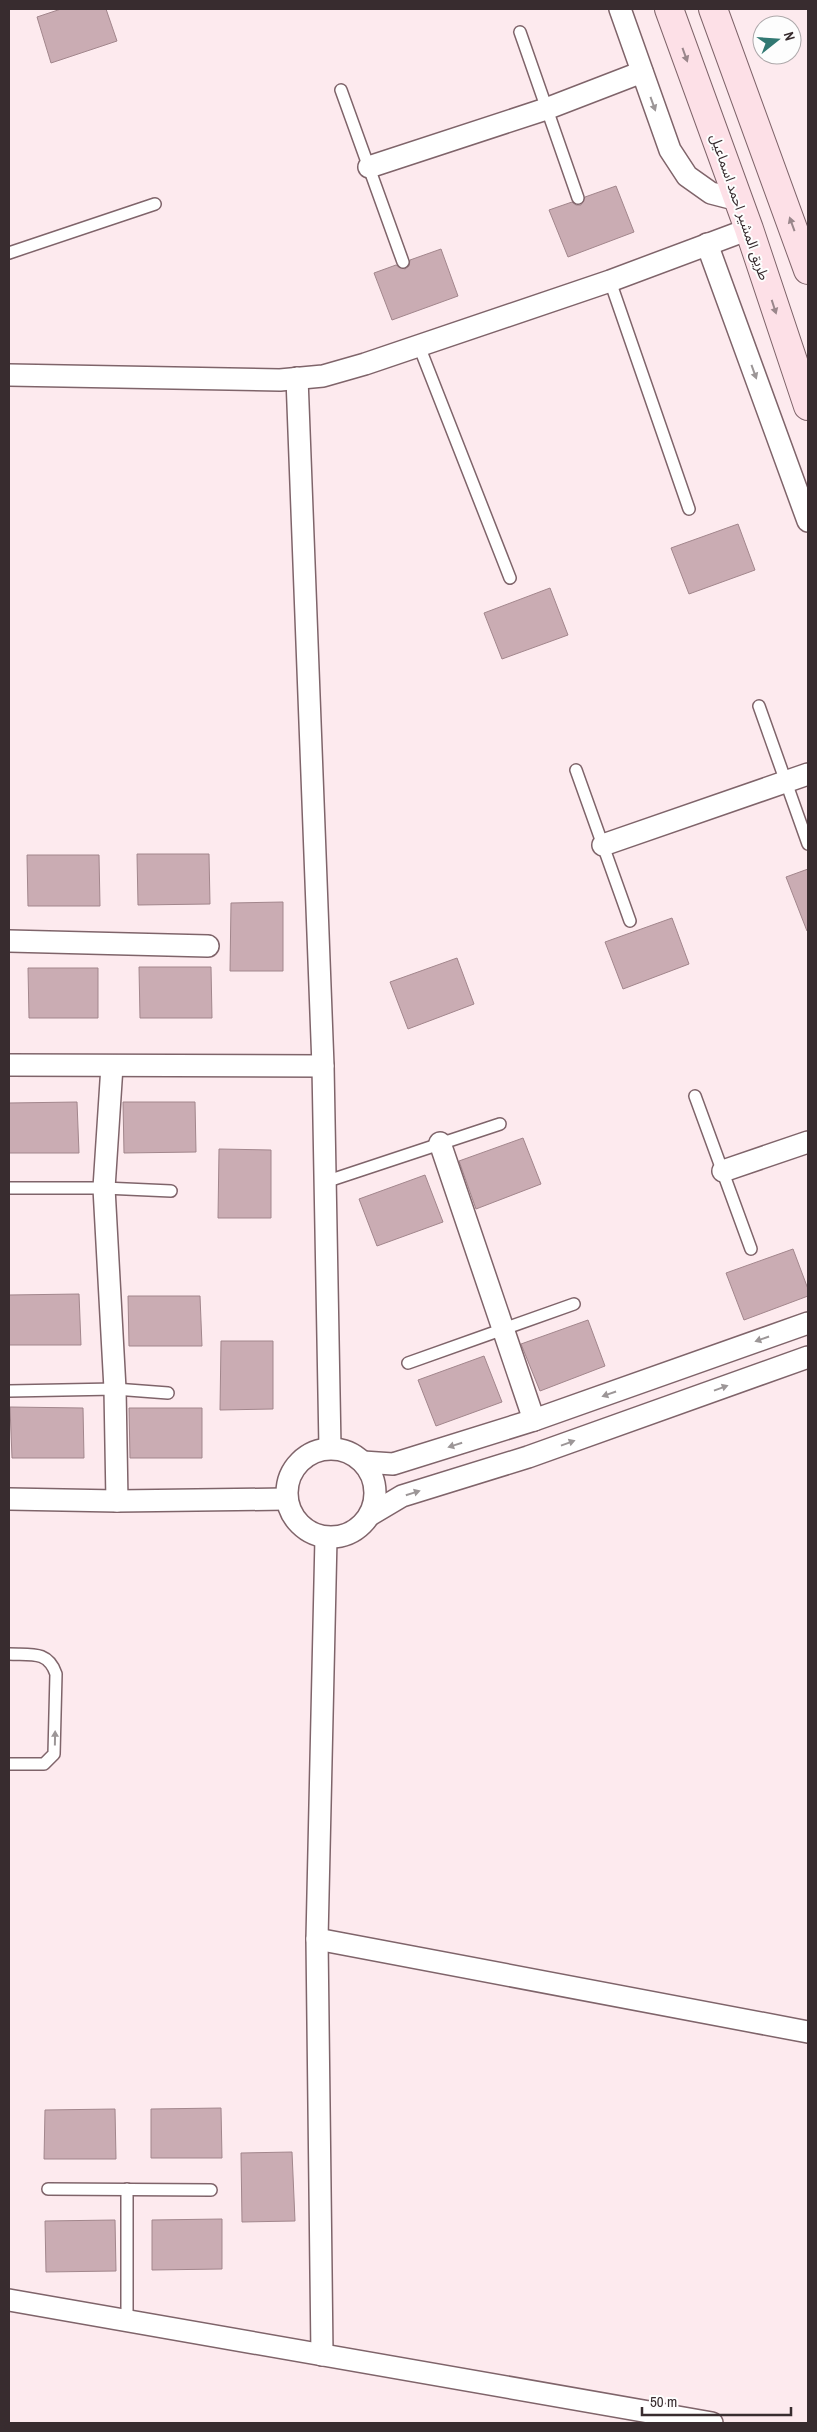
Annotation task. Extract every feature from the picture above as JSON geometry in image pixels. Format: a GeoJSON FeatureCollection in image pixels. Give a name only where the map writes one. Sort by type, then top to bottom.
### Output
{"type":"FeatureCollection","features":[{"type":"Feature","properties":{"kind":"street"},"geometry":{"type":"LineString","coordinates":[[620,9],[670,150],[686,176],[711,193],[738,200]]}},
{"type":"Feature","properties":{"kind":"street","name":"طريق المشير احمد اسماعيل"},"geometry":{"type":"LineString","coordinates":[[669,9],[749,229],[808,406]]}},
{"type":"Feature","properties":{"kind":"street"},"geometry":{"type":"LineString","coordinates":[[713,9],[808,270]]}},
{"type":"Feature","properties":{"kind":"street"},"geometry":{"type":"LineString","coordinates":[[369,167],[546,108],[642,72]]}},
{"type":"Feature","properties":{"kind":"street"},"geometry":{"type":"LineString","coordinates":[[9,375],[297,378],[323,376],[420,346],[610,281],[749,229]]}},
{"type":"Feature","properties":{"kind":"street"},"geometry":{"type":"LineString","coordinates":[[707,244],[808,521]]}},
{"type":"Feature","properties":{"kind":"street"},"geometry":{"type":"LineString","coordinates":[[297,378],[323,1066],[330,1448]]}},
{"type":"Feature","properties":{"kind":"street"},"geometry":{"type":"LineString","coordinates":[[603,844],[808,774]]}},
{"type":"Feature","properties":{"kind":"street"},"geometry":{"type":"LineString","coordinates":[[9,941],[208,946]]}},
{"type":"Feature","properties":{"kind":"street"},"geometry":{"type":"LineString","coordinates":[[9,1065],[323,1066]]}},
{"type":"Feature","properties":{"kind":"street"},"geometry":{"type":"LineString","coordinates":[[112,1066],[104,1188],[114,1389],[117,1501]]}},
{"type":"Feature","properties":{"kind":"street"},"geometry":{"type":"LineString","coordinates":[[723,1171],[808,1142]]}},
{"type":"Feature","properties":{"kind":"street"},"geometry":{"type":"LineString","coordinates":[[440,1144],[534,1420]]}},
{"type":"Feature","properties":{"kind":"street"},"geometry":{"type":"LineString","coordinates":[[364,1462],[393,1464],[534,1420],[808,1323]]}},
{"type":"Feature","properties":{"kind":"street"},"geometry":{"type":"LineString","coordinates":[[370,1515],[376,1496],[373,1478],[364,1462],[348,1451],[330,1448],[312,1452],[296,1464],[288,1480],[286,1499],[293,1517],[308,1531],[326,1538],[343,1536],[359,1528],[370,1515],[402,1496],[528,1457],[808,1357]]}},
{"type":"Feature","properties":{"kind":"street"},"geometry":{"type":"LineString","coordinates":[[9,1499],[117,1501],[286,1499]]}},
{"type":"Feature","properties":{"kind":"street"},"geometry":{"type":"LineString","coordinates":[[322,2355],[317,1939],[326,1538]]}},
{"type":"Feature","properties":{"kind":"street"},"geometry":{"type":"LineString","coordinates":[[317,1939],[808,2032]]}},
{"type":"Feature","properties":{"kind":"street"},"geometry":{"type":"LineString","coordinates":[[9,2300],[712,2423]]}},
{"type":"Feature","properties":{"kind":"lane"},"geometry":{"type":"LineString","coordinates":[[520,32],[578,198]]}},
{"type":"Feature","properties":{"kind":"lane"},"geometry":{"type":"LineString","coordinates":[[341,90],[403,262]]}},
{"type":"Feature","properties":{"kind":"lane"},"geometry":{"type":"LineString","coordinates":[[9,253],[155,204]]}},
{"type":"Feature","properties":{"kind":"lane"},"geometry":{"type":"LineString","coordinates":[[610,281],[689,508]]}},
{"type":"Feature","properties":{"kind":"lane"},"geometry":{"type":"LineString","coordinates":[[420,346],[510,578]]}},
{"type":"Feature","properties":{"kind":"lane"},"geometry":{"type":"LineString","coordinates":[[759,706],[808,844]]}},
{"type":"Feature","properties":{"kind":"lane"},"geometry":{"type":"LineString","coordinates":[[576,770],[630,922]]}},
{"type":"Feature","properties":{"kind":"lane"},"geometry":{"type":"LineString","coordinates":[[695,1096],[751,1249]]}},
{"type":"Feature","properties":{"kind":"lane"},"geometry":{"type":"LineString","coordinates":[[324,1182],[500,1124]]}},
{"type":"Feature","properties":{"kind":"lane"},"geometry":{"type":"LineString","coordinates":[[9,1188],[104,1188],[171,1191]]}},
{"type":"Feature","properties":{"kind":"lane"},"geometry":{"type":"LineString","coordinates":[[408,1363],[574,1304]]}},
{"type":"Feature","properties":{"kind":"lane"},"geometry":{"type":"LineString","coordinates":[[9,1390],[114,1389],[168,1394]]}},
{"type":"Feature","properties":{"kind":"lane"},"geometry":{"type":"LineString","coordinates":[[9,1654],[45,1657],[53,1664],[56,1674],[54,1754],[44,1764],[9,1764]]}},
{"type":"Feature","properties":{"kind":"lane"},"geometry":{"type":"LineString","coordinates":[[48,2189],[212,2190]]}},
{"type":"Feature","properties":{"kind":"lane"},"geometry":{"type":"LineString","coordinates":[[127,2189],[127,2320]]}},
{"type":"Feature","properties":{"kind":"building"},"geometry":{"type":"Polygon","coordinates":[[[61,9],[106,9],[117,41],[51,63],[37,17],[61,9]]]}},
{"type":"Feature","properties":{"kind":"building"},"geometry":{"type":"Polygon","coordinates":[[[616,186],[634,232],[568,257],[549,210],[572,202],[576,205],[581,205],[585,197],[616,186]]]}},
{"type":"Feature","properties":{"kind":"building"},"geometry":{"type":"Polygon","coordinates":[[[441,249],[458,296],[392,320],[374,273],[396,265],[405,269],[409,266],[410,260],[441,249]]]}},
{"type":"Feature","properties":{"kind":"building"},"geometry":{"type":"Polygon","coordinates":[[[738,524],[755,570],[689,594],[671,548],[738,524]]]}},
{"type":"Feature","properties":{"kind":"building"},"geometry":{"type":"Polygon","coordinates":[[[550,588],[568,635],[502,659],[484,613],[550,588]]]}},
{"type":"Feature","properties":{"kind":"building"},"geometry":{"type":"Polygon","coordinates":[[[137,854],[209,854],[210,904],[138,905],[137,854]]]}},
{"type":"Feature","properties":{"kind":"building"},"geometry":{"type":"Polygon","coordinates":[[[27,855],[99,855],[100,906],[28,906],[27,855]]]}},
{"type":"Feature","properties":{"kind":"building"},"geometry":{"type":"Polygon","coordinates":[[[808,869],[808,931],[807,931],[786,877],[808,869]]]}},
{"type":"Feature","properties":{"kind":"building"},"geometry":{"type":"Polygon","coordinates":[[[283,902],[283,971],[230,971],[231,903],[283,902]]]}},
{"type":"Feature","properties":{"kind":"building"},"geometry":{"type":"Polygon","coordinates":[[[672,918],[689,964],[623,989],[605,942],[672,918]]]}},
{"type":"Feature","properties":{"kind":"building"},"geometry":{"type":"Polygon","coordinates":[[[457,958],[474,1004],[408,1029],[390,982],[457,958]]]}},
{"type":"Feature","properties":{"kind":"building"},"geometry":{"type":"Polygon","coordinates":[[[139,967],[211,967],[212,1018],[140,1018],[139,967]]]}},
{"type":"Feature","properties":{"kind":"building"},"geometry":{"type":"Polygon","coordinates":[[[28,968],[98,968],[98,1018],[29,1018],[28,968]]]}},
{"type":"Feature","properties":{"kind":"building"},"geometry":{"type":"Polygon","coordinates":[[[77,1102],[79,1153],[9,1153],[9,1103],[77,1102]]]}},
{"type":"Feature","properties":{"kind":"building"},"geometry":{"type":"Polygon","coordinates":[[[123,1102],[195,1102],[196,1152],[124,1153],[123,1102]]]}},
{"type":"Feature","properties":{"kind":"building"},"geometry":{"type":"Polygon","coordinates":[[[523,1138],[541,1184],[476,1209],[459,1161],[523,1138]]]}},
{"type":"Feature","properties":{"kind":"building"},"geometry":{"type":"Polygon","coordinates":[[[219,1149],[271,1150],[271,1218],[218,1218],[219,1149]]]}},
{"type":"Feature","properties":{"kind":"building"},"geometry":{"type":"Polygon","coordinates":[[[425,1175],[443,1222],[377,1246],[359,1199],[425,1175]]]}},
{"type":"Feature","properties":{"kind":"building"},"geometry":{"type":"Polygon","coordinates":[[[793,1249],[808,1289],[808,1296],[744,1320],[726,1273],[793,1249]]]}},
{"type":"Feature","properties":{"kind":"building"},"geometry":{"type":"Polygon","coordinates":[[[79,1294],[81,1345],[9,1345],[9,1295],[79,1294]]]}},
{"type":"Feature","properties":{"kind":"building"},"geometry":{"type":"Polygon","coordinates":[[[128,1296],[200,1296],[202,1346],[129,1346],[128,1296]]]}},
{"type":"Feature","properties":{"kind":"building"},"geometry":{"type":"Polygon","coordinates":[[[588,1320],[605,1366],[540,1391],[521,1344],[588,1320]]]}},
{"type":"Feature","properties":{"kind":"building"},"geometry":{"type":"Polygon","coordinates":[[[221,1341],[273,1341],[273,1409],[220,1410],[221,1341]]]}},
{"type":"Feature","properties":{"kind":"building"},"geometry":{"type":"Polygon","coordinates":[[[484,1356],[502,1402],[436,1426],[418,1380],[484,1356]]]}},
{"type":"Feature","properties":{"kind":"building"},"geometry":{"type":"Polygon","coordinates":[[[10,1407],[83,1408],[84,1458],[12,1458],[10,1407]]]}},
{"type":"Feature","properties":{"kind":"building"},"geometry":{"type":"Polygon","coordinates":[[[129,1408],[202,1408],[202,1458],[130,1458],[129,1408]]]}},
{"type":"Feature","properties":{"kind":"building"},"geometry":{"type":"Polygon","coordinates":[[[221,2108],[222,2158],[151,2158],[151,2109],[221,2108]]]}},
{"type":"Feature","properties":{"kind":"building"},"geometry":{"type":"Polygon","coordinates":[[[115,2109],[116,2159],[44,2159],[45,2110],[115,2109]]]}},
{"type":"Feature","properties":{"kind":"building"},"geometry":{"type":"Polygon","coordinates":[[[292,2152],[295,2221],[242,2222],[241,2153],[292,2152]]]}},
{"type":"Feature","properties":{"kind":"building"},"geometry":{"type":"Polygon","coordinates":[[[222,2219],[222,2269],[152,2270],[152,2220],[222,2219]]]}},
{"type":"Feature","properties":{"kind":"building"},"geometry":{"type":"Polygon","coordinates":[[[115,2220],[116,2271],[46,2272],[45,2221],[115,2220]]]}}]}
